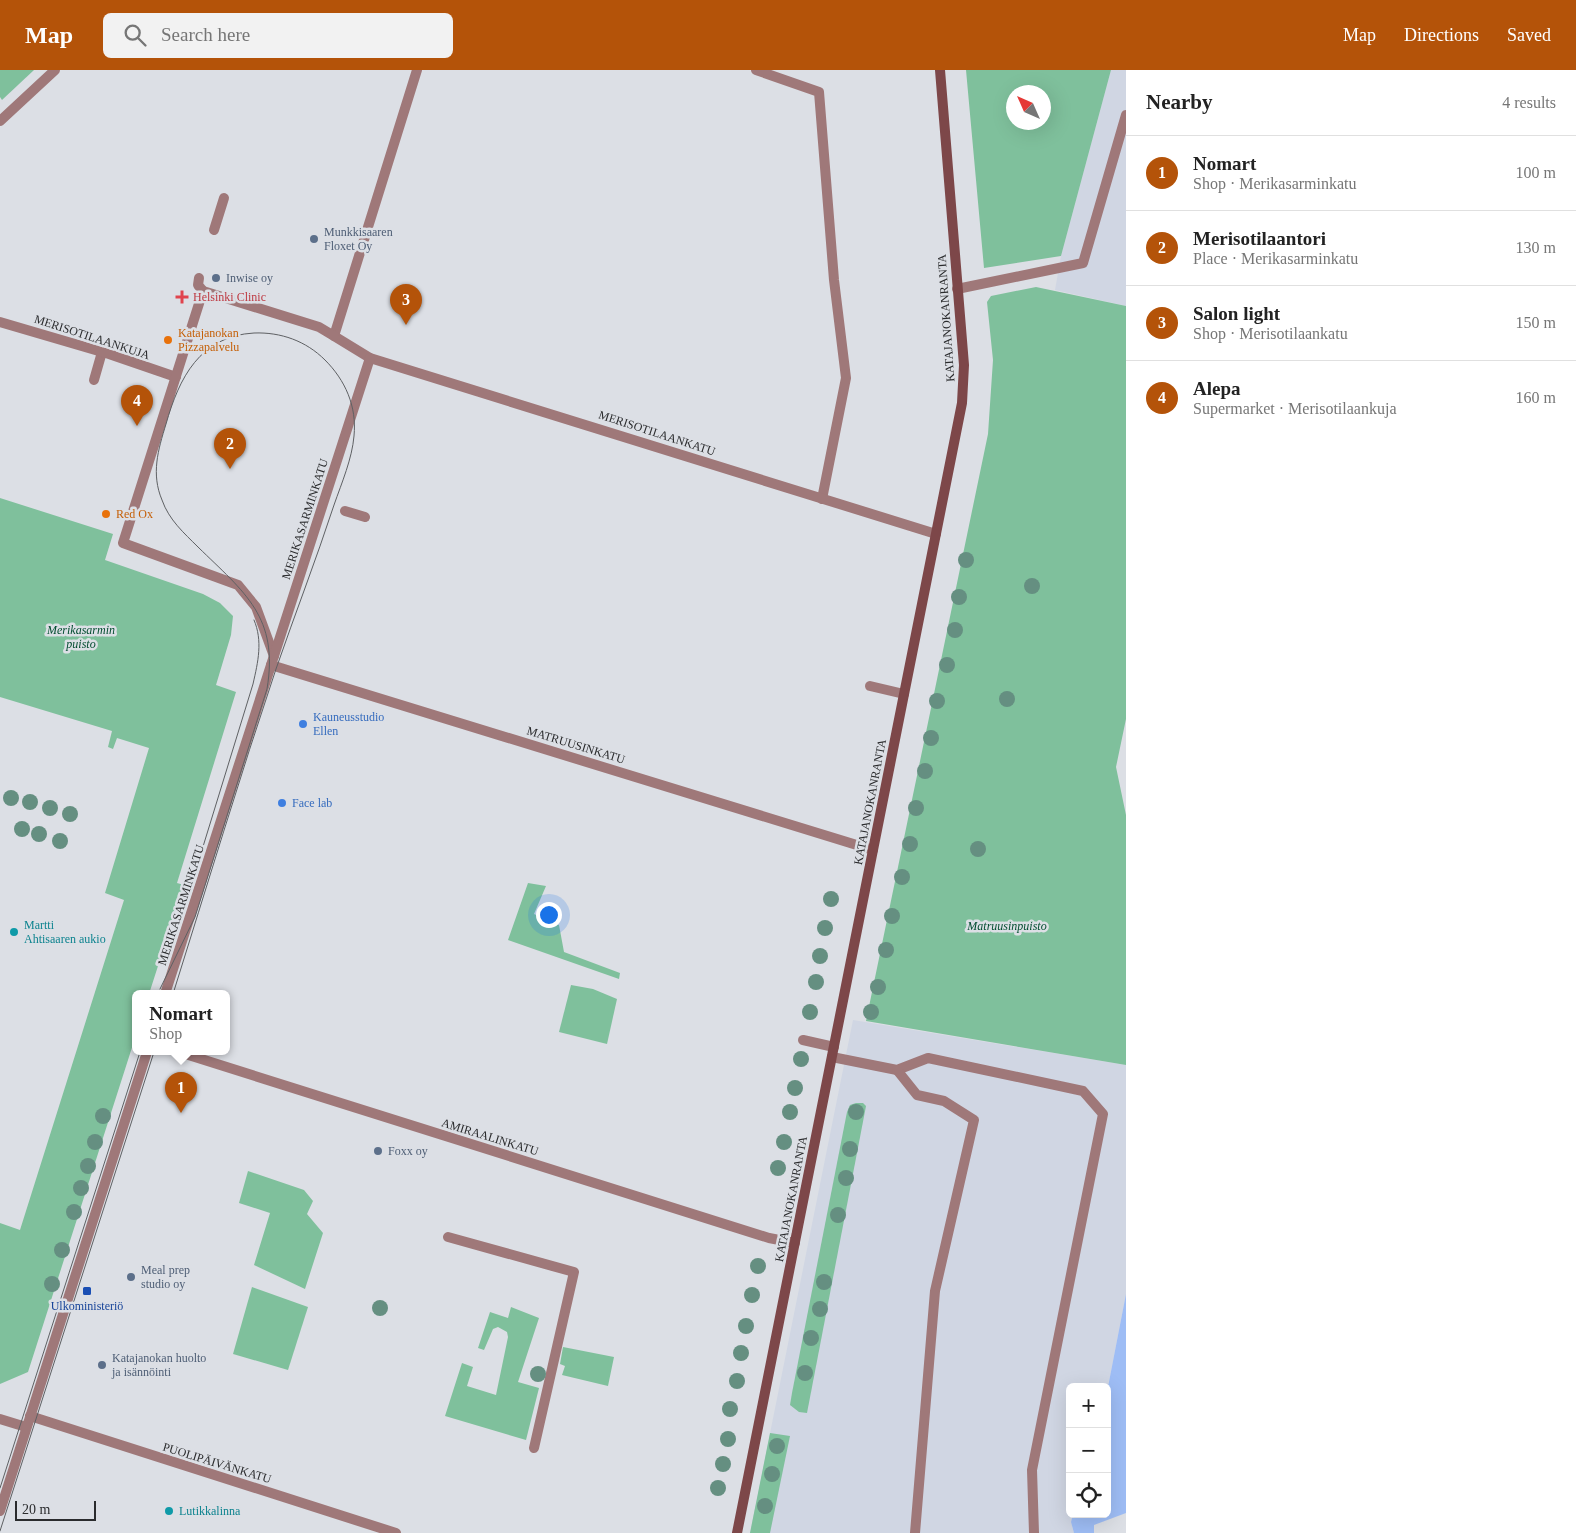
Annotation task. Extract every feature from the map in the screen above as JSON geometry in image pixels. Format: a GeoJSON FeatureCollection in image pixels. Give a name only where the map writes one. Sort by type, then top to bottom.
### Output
{"type":"FeatureCollection","features":[{"type":"Feature","properties":{"kind":"street"},"geometry":{"type":"LineString","coordinates":[[0,121],[55,70]]}},
{"type":"Feature","properties":{"kind":"street"},"geometry":{"type":"LineString","coordinates":[[334,336],[417,70]]}},
{"type":"Feature","properties":{"kind":"street"},"geometry":{"type":"LineString","coordinates":[[756,70],[819,92],[834,280],[846,378],[822,500]]}},
{"type":"Feature","properties":{"kind":"street","name":"KATAJANOKANRANTA"},"geometry":{"type":"LineString","coordinates":[[737,1533],[962,403],[964,365],[940,70]]}},
{"type":"Feature","properties":{"kind":"street"},"geometry":{"type":"LineString","coordinates":[[958,289],[1083,263],[1126,115]]}},
{"type":"Feature","properties":{"kind":"street"},"geometry":{"type":"LineString","coordinates":[[214,230],[224,198]]}},
{"type":"Feature","properties":{"kind":"street"},"geometry":{"type":"LineString","coordinates":[[199,278],[198,285],[203,291],[319,327],[370,358]]}},
{"type":"Feature","properties":{"kind":"street"},"geometry":{"type":"LineString","coordinates":[[203,291],[123,543],[238,585],[256,607],[272,660]]}},
{"type":"Feature","properties":{"kind":"street","name":"MERISOTILAANKUJA"},"geometry":{"type":"LineString","coordinates":[[0,322],[102,352],[176,377]]}},
{"type":"Feature","properties":{"kind":"street"},"geometry":{"type":"LineString","coordinates":[[94,380],[102,352]]}},
{"type":"Feature","properties":{"kind":"street","name":"MERISOTILAANKATU"},"geometry":{"type":"LineString","coordinates":[[370,358],[936,534]]}},
{"type":"Feature","properties":{"kind":"street","name":"MERIKASARMINKATU"},"geometry":{"type":"LineString","coordinates":[[166,990],[370,358]]}},
{"type":"Feature","properties":{"kind":"street"},"geometry":{"type":"LineString","coordinates":[[345,511],[365,517]]}},
{"type":"Feature","properties":{"kind":"street","name":"MATRUUSINKATU"},"geometry":{"type":"LineString","coordinates":[[272,660],[873,850]]}},
{"type":"Feature","properties":{"kind":"street"},"geometry":{"type":"LineString","coordinates":[[870,686],[904,694]]}},
{"type":"Feature","properties":{"kind":"street"},"geometry":{"type":"LineString","coordinates":[[803,1040],[833,1052],[897,1070],[917,1094],[944,1101],[974,1120],[935,1292],[915,1533]]}},
{"type":"Feature","properties":{"kind":"street"},"geometry":{"type":"LineString","coordinates":[[0,1511],[146,1055]]}},
{"type":"Feature","properties":{"kind":"street","name":"AMIRAALINKATU"},"geometry":{"type":"LineString","coordinates":[[189,1055],[769,1238],[795,1243]]}},
{"type":"Feature","properties":{"kind":"street"},"geometry":{"type":"LineString","coordinates":[[897,1070],[928,1058],[1083,1091],[1103,1114],[1032,1470],[1034,1533]]}},
{"type":"Feature","properties":{"kind":"street"},"geometry":{"type":"LineString","coordinates":[[448,1237],[574,1272],[534,1448]]}},
{"type":"Feature","properties":{"kind":"street","name":"PUOLIPÄIVÄNKATU"},"geometry":{"type":"LineString","coordinates":[[0,1418],[28,1422],[396,1533]]}},
{"type":"Feature","properties":{"kind":"shaded area"},"geometry":{"type":"Polygon","coordinates":[[[1111,70],[1126,70],[1126,306],[1055,290],[1061,256],[1111,70]]]}},
{"type":"Feature","properties":{"kind":"shaded area"},"geometry":{"type":"Polygon","coordinates":[[[853,1020],[1126,1065],[1126,1294],[1109,1383],[1066,1383],[1066,1518],[1072,1518],[1071,1522],[1074,1533],[750,1533],[853,1020]]]}},
{"type":"Feature","properties":{"kind":"green space"},"geometry":{"type":"Polygon","coordinates":[[[0,70],[34,70],[2,100],[0,97],[0,70]]]}},
{"type":"Feature","properties":{"kind":"green space"},"geometry":{"type":"Polygon","coordinates":[[[966,70],[1111,70],[1061,256],[984,268],[966,70]]]}},
{"type":"Feature","properties":{"kind":"green space","name":"Matruusinpuisto"},"geometry":{"type":"Polygon","coordinates":[[[1036,287],[1126,306],[1126,719],[1116,767],[1126,815],[1126,1065],[866,1021],[988,434],[993,360],[987,302],[991,296],[1036,287]]]}},
{"type":"Feature","properties":{"kind":"green space","name":"Merikasarmin puisto"},"geometry":{"type":"Polygon","coordinates":[[[0,498],[113,534],[105,560],[203,594],[220,603],[233,616],[231,635],[216,685],[236,692],[177,883],[184,885],[150,990],[132,990],[132,1047],[28,1372],[0,1384],[0,1223],[20,1230],[124,900],[105,893],[149,748],[117,738],[113,749],[108,747],[112,731],[0,697],[0,498]]]}},
{"type":"Feature","properties":{"kind":"green space"},"geometry":{"type":"Polygon","coordinates":[[[528,883],[546,886],[534,914],[559,925],[564,952],[620,973],[619,979],[508,940],[528,883]]]}},
{"type":"Feature","properties":{"kind":"green space"},"geometry":{"type":"Polygon","coordinates":[[[571,985],[593,989],[617,999],[607,1044],[559,1032],[571,985]]]}},
{"type":"Feature","properties":{"kind":"green space"},"geometry":{"type":"Polygon","coordinates":[[[863,1103],[866,1106],[807,1413],[799,1412],[790,1405],[792,1393],[847,1112],[850,1105],[863,1103]]]}},
{"type":"Feature","properties":{"kind":"green space"},"geometry":{"type":"Polygon","coordinates":[[[248,1171],[304,1190],[313,1201],[307,1214],[323,1233],[305,1289],[254,1265],[270,1213],[239,1203],[248,1171]]]}},
{"type":"Feature","properties":{"kind":"green space"},"geometry":{"type":"Polygon","coordinates":[[[252,1287],[308,1307],[288,1370],[233,1354],[252,1287]]]}},
{"type":"Feature","properties":{"kind":"green space"},"geometry":{"type":"Polygon","coordinates":[[[511,1307],[539,1318],[518,1382],[539,1388],[526,1440],[445,1416],[462,1363],[473,1367],[467,1386],[496,1395],[508,1337],[507,1332],[498,1327],[493,1329],[484,1350],[478,1348],[490,1312],[508,1318],[511,1307]]]}},
{"type":"Feature","properties":{"kind":"green space"},"geometry":{"type":"Polygon","coordinates":[[[563,1347],[614,1357],[608,1386],[562,1375],[565,1366],[560,1364],[563,1347]]]}},
{"type":"Feature","properties":{"kind":"green space"},"geometry":{"type":"Polygon","coordinates":[[[770,1433],[790,1436],[770,1533],[750,1533],[770,1433]]]}},
{"type":"Feature","properties":{"kind":"water"},"geometry":{"type":"Polygon","coordinates":[[[1126,1294],[1126,1533],[1074,1533],[1071,1522],[1072,1518],[1111,1518],[1111,1383],[1109,1383],[1126,1294]]]}},
{"type":"Feature","properties":{"kind":"pier"},"geometry":{"type":"Polygon","coordinates":[[[1126,1513],[1126,1533],[1094,1533],[1094,1525],[1126,1513]]]}},
{"type":"Feature","properties":{"kind":"tram line"},"geometry":{"type":"LineString","coordinates":[[160,989],[195,917],[267,689],[269,664],[268,643],[263,625],[255,608],[230,578],[177,526],[165,507],[157,481],[158,453],[171,407],[185,376],[195,362],[219,342],[235,336],[254,333],[274,334],[293,339],[318,353],[338,376],[348,394],[354,414],[353,445],[349,462],[283,648],[174,990]]}},
{"type":"Feature","properties":{"kind":"tram line"},"geometry":{"type":"LineString","coordinates":[[170,954],[253,684],[259,644],[254,620]]}},
{"type":"Feature","properties":{"kind":"tram line"},"geometry":{"type":"LineString","coordinates":[[0,1488],[139,1055]]}},
{"type":"Feature","properties":{"kind":"tram line"},"geometry":{"type":"LineString","coordinates":[[0,1531],[153,1055]]}},
{"type":"Feature","properties":{"kind":"place","name":"Munkkisaaren Floxet Oy"},"geometry":{"type":"Point","coordinates":[314,239]}},
{"type":"Feature","properties":{"kind":"place","name":"Inwise oy"},"geometry":{"type":"Point","coordinates":[216,278]}},
{"type":"Feature","properties":{"kind":"place","name":"Helsinki Clinic"},"geometry":{"type":"Point","coordinates":[182,297]}},
{"type":"Feature","properties":{"kind":"place","name":"Salon light"},"geometry":{"type":"Point","coordinates":[406,325]}},
{"type":"Feature","properties":{"kind":"place","name":"Katajanokan Pizzapalvelu"},"geometry":{"type":"Point","coordinates":[168,340]}},
{"type":"Feature","properties":{"kind":"place","name":"Alepa"},"geometry":{"type":"Point","coordinates":[137,426]}},
{"type":"Feature","properties":{"kind":"place","name":"Merisotilaantori"},"geometry":{"type":"Point","coordinates":[230,469]}},
{"type":"Feature","properties":{"kind":"place","name":"Red Ox"},"geometry":{"type":"Point","coordinates":[106,514]}},
{"type":"Feature","properties":{"kind":"place","name":"Kauneusstudio Ellen"},"geometry":{"type":"Point","coordinates":[303,724]}},
{"type":"Feature","properties":{"kind":"place","name":"Face lab"},"geometry":{"type":"Point","coordinates":[282,803]}},
{"type":"Feature","properties":{"kind":"place","name":"Martti Ahtisaaren aukio"},"geometry":{"type":"Point","coordinates":[14,932]}},
{"type":"Feature","properties":{"kind":"place","name":"Nomart"},"geometry":{"type":"Point","coordinates":[181,1113]}},
{"type":"Feature","properties":{"kind":"place","name":"Foxx oy"},"geometry":{"type":"Point","coordinates":[378,1151]}},
{"type":"Feature","properties":{"kind":"place","name":"Meal prep studio oy"},"geometry":{"type":"Point","coordinates":[131,1277]}},
{"type":"Feature","properties":{"kind":"place","name":"Ulkoministeriö"},"geometry":{"type":"Point","coordinates":[87,1291]}},
{"type":"Feature","properties":{"kind":"place","name":"Katajanokan huolto ja isännöinti"},"geometry":{"type":"Point","coordinates":[102,1365]}},
{"type":"Feature","properties":{"kind":"place","name":"Lutikkalinna"},"geometry":{"type":"Point","coordinates":[169,1511]}}]}
